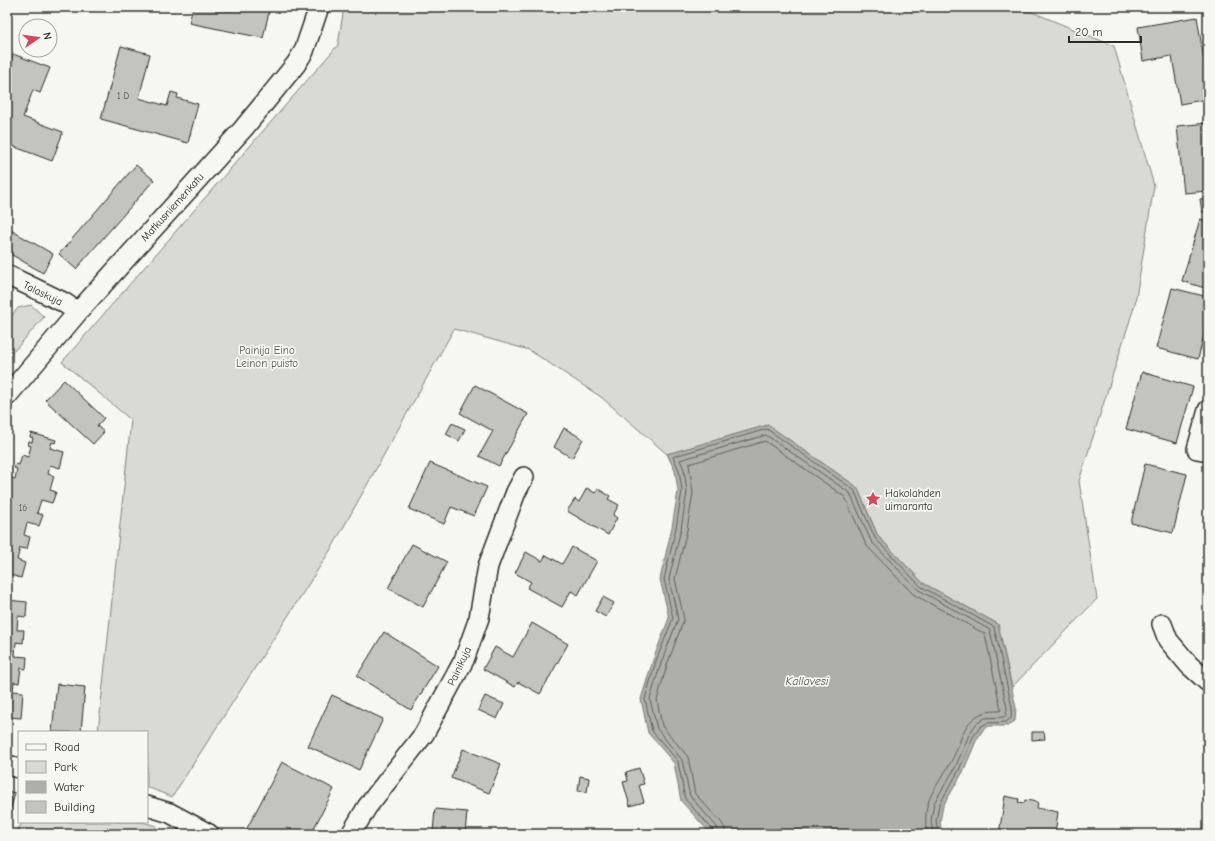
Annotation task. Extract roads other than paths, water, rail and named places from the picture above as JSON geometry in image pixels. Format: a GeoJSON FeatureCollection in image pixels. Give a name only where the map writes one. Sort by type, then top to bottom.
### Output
{"type":"FeatureCollection","features":[{"type":"Feature","properties":{"kind":"street","name":"Matkusniemenkatu"},"geometry":{"type":"LineString","coordinates":[[7,396],[78,312],[243,129],[296,64],[304,51],[319,7]]}},
{"type":"Feature","properties":{"kind":"street","name":"Talaskuja"},"geometry":{"type":"LineString","coordinates":[[7,275],[63,302],[78,312]]}},
{"type":"Feature","properties":{"kind":"street"},"geometry":{"type":"LineString","coordinates":[[1203,450],[1208,410]]}},
{"type":"Feature","properties":{"kind":"street","name":"Painikuja"},"geometry":{"type":"LineString","coordinates":[[351,834],[368,807],[424,734],[464,660],[479,618],[488,566],[516,492],[524,477]]}},
{"type":"Feature","properties":{"kind":"street"},"geometry":{"type":"LineString","coordinates":[[1162,624],[1168,640],[1189,665],[1208,682]]}},
{"type":"Feature","properties":{"kind":"street"},"geometry":{"type":"LineString","coordinates":[[7,765],[18,768]]}},
{"type":"Feature","properties":{"kind":"street"},"geometry":{"type":"LineString","coordinates":[[148,806],[170,813],[209,834]]}},
{"type":"Feature","properties":{"kind":"water","name":"Kallavesi"},"geometry":{"type":"Polygon","coordinates":[[[768,425],[857,487],[878,536],[923,583],[998,624],[1016,708],[1015,721],[1008,726],[989,726],[983,730],[977,739],[963,772],[943,806],[940,822],[942,834],[711,834],[681,801],[674,763],[648,733],[641,699],[653,660],[669,618],[660,579],[672,527],[678,491],[675,471],[667,454],[768,425]]]}},
{"type":"Feature","properties":{"kind":"place","name":"Hakolahden uimaranta"},"geometry":{"type":"Point","coordinates":[873,499]}},
{"type":"Feature","properties":{"kind":"park label","name":"Painija Eino Leinon puisto"},"geometry":{"type":"Point","coordinates":[267,356]}}]}
